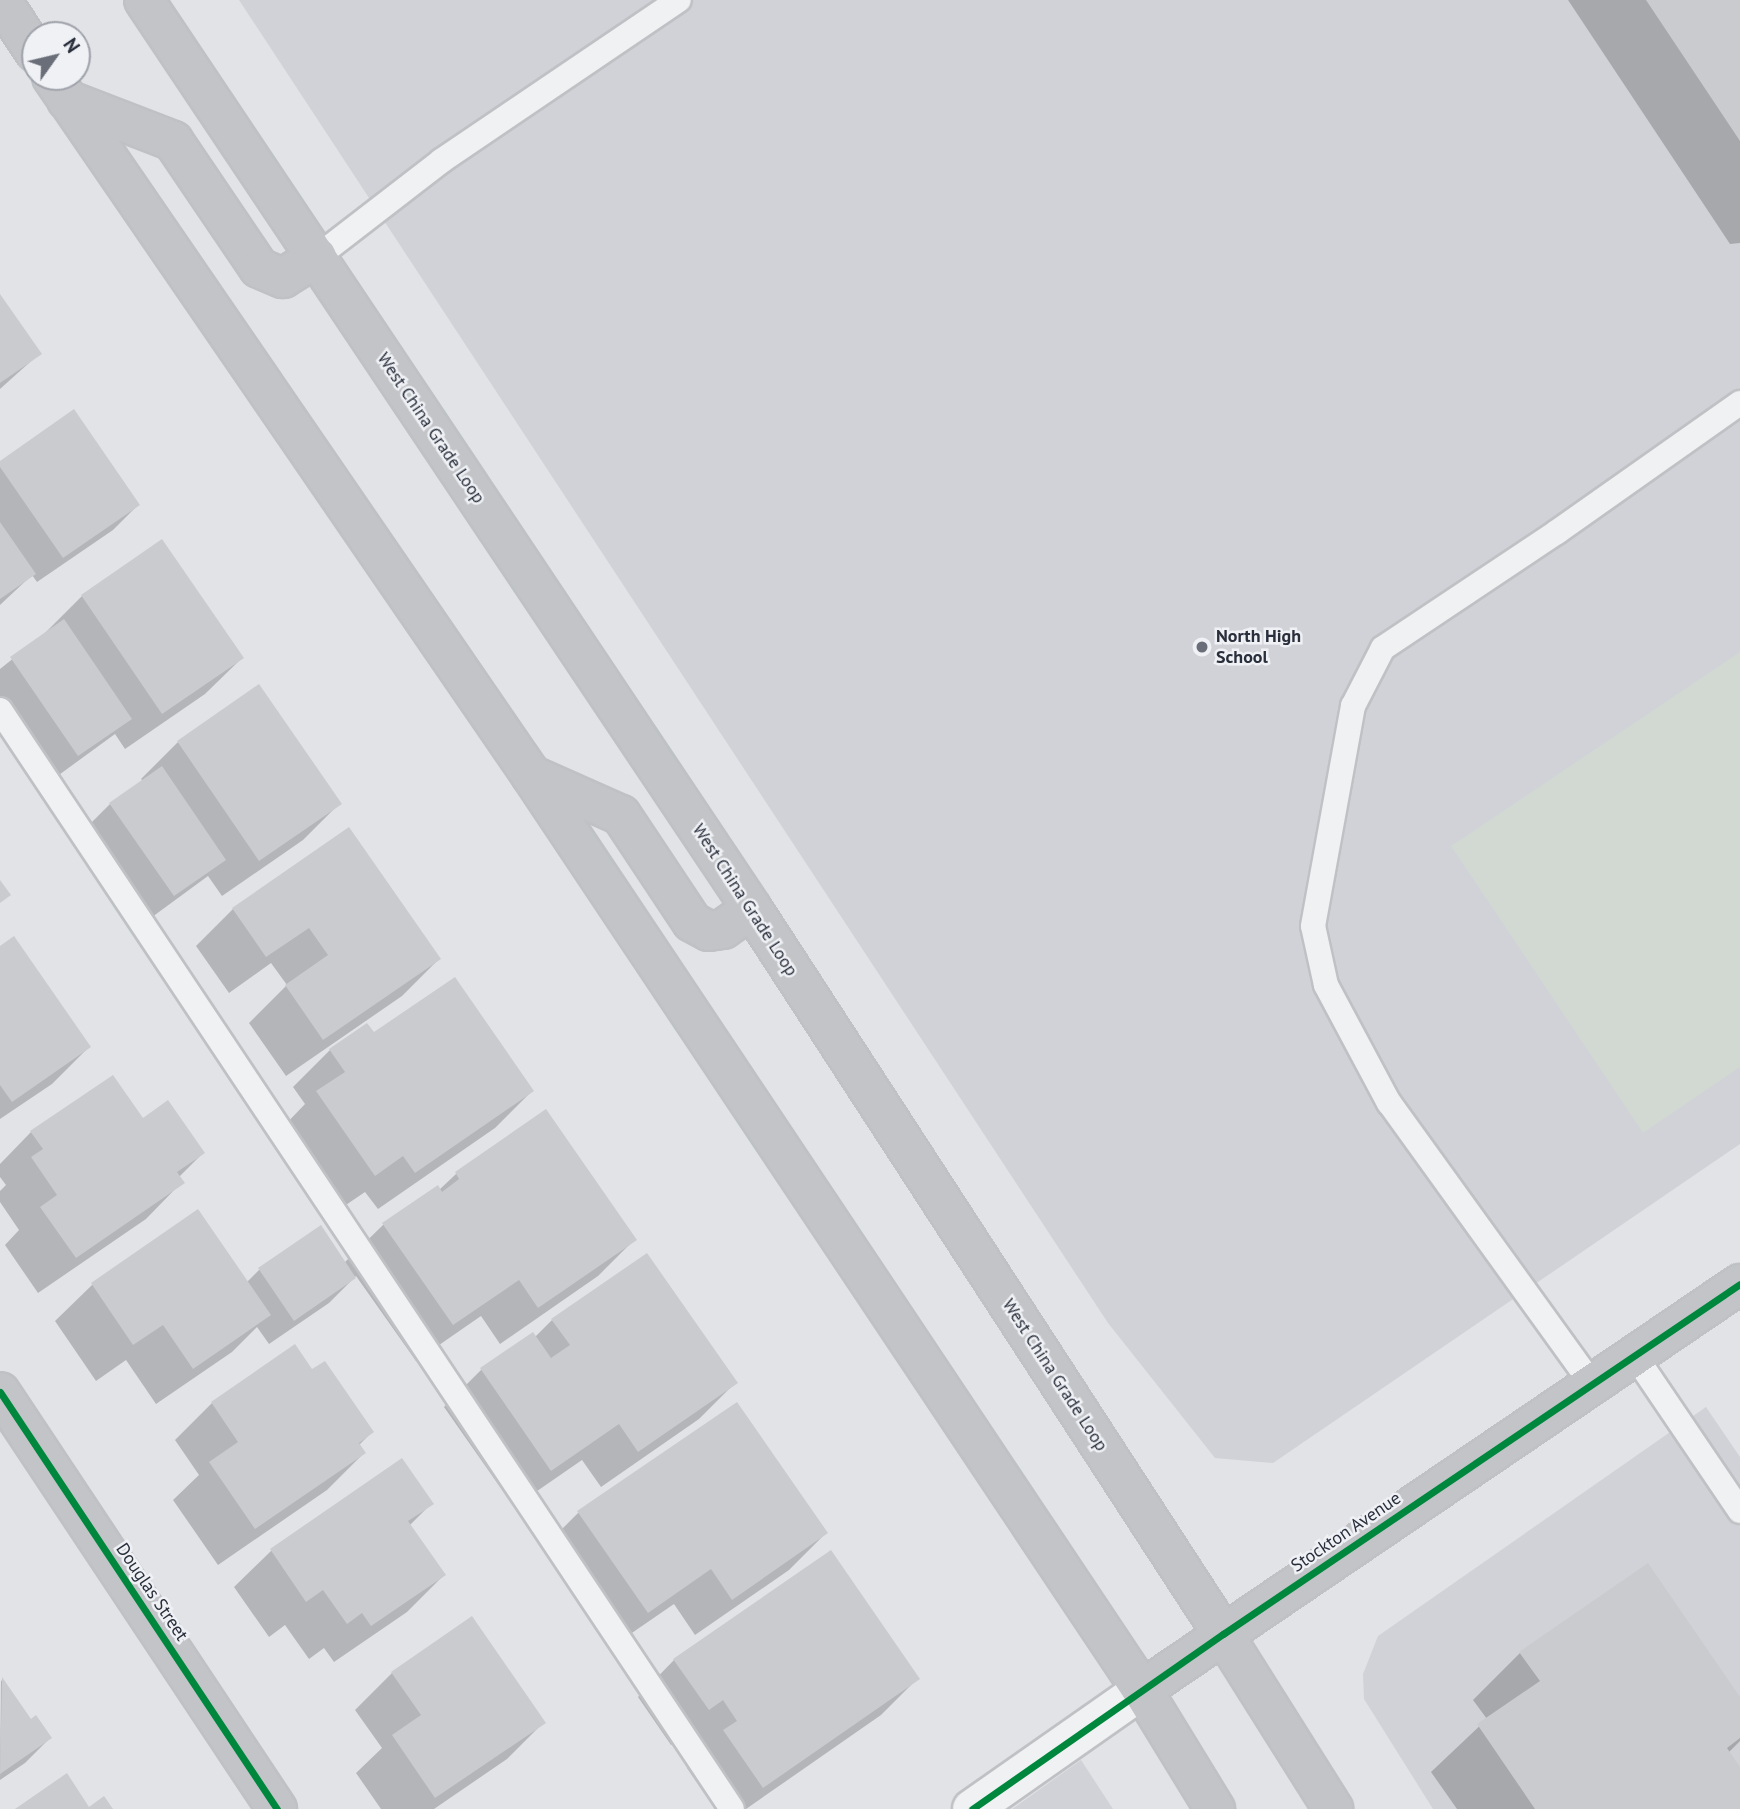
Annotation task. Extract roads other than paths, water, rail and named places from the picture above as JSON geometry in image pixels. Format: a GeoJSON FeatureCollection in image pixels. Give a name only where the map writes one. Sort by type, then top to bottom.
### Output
{"type":"FeatureCollection","features":[{"type":"Feature","properties":{"kind":"main road"},"geometry":{"type":"LineString","coordinates":[[1,0],[21,31]]}},
{"type":"Feature","properties":{"kind":"main road","name":"West China Grade Loop"},"geometry":{"type":"LineString","coordinates":[[144,0],[752,909],[1223,1634],[1333,1809]]}},
{"type":"Feature","properties":{"kind":"main road"},"geometry":{"type":"LineString","coordinates":[[61,91],[531,775],[1142,1690],[1216,1809]]}},
{"type":"Feature","properties":{"kind":"main road"},"geometry":{"type":"LineString","coordinates":[[65,91],[173,142],[258,268],[283,278],[317,257]]}},
{"type":"Feature","properties":{"kind":"main road"},"geometry":{"type":"LineString","coordinates":[[531,775],[621,815],[692,922],[709,931],[723,929],[752,909]]}},
{"type":"Feature","properties":{"kind":"main road","name":"Stockton Avenue"},"geometry":{"type":"LineString","coordinates":[[1142,1690],[1740,1284]]}},
{"type":"Feature","properties":{"kind":"main road","name":"Douglas Street"},"geometry":{"type":"LineString","coordinates":[[4,1406],[277,1809]]}},
{"type":"Feature","properties":{"kind":"street","name":"Stockton Avenue"},"geometry":{"type":"LineString","coordinates":[[972,1809],[1142,1690]]}},
{"type":"Feature","properties":{"kind":"lane"},"geometry":{"type":"LineString","coordinates":[[317,257],[441,161],[679,0]]}},
{"type":"Feature","properties":{"kind":"lane"},"geometry":{"type":"LineString","coordinates":[[1592,1384],[1389,1103],[1326,985],[1313,926],[1353,706],[1383,648],[1557,532],[1740,403]]}},
{"type":"Feature","properties":{"kind":"lane"},"geometry":{"type":"LineString","coordinates":[[0,710],[732,1809]]}},
{"type":"Feature","properties":{"kind":"lane"},"geometry":{"type":"LineString","coordinates":[[1634,1356],[1740,1511]]}},
{"type":"Feature","properties":{"kind":"place","name":"North High School"},"geometry":{"type":"Point","coordinates":[1202,647]}}]}
